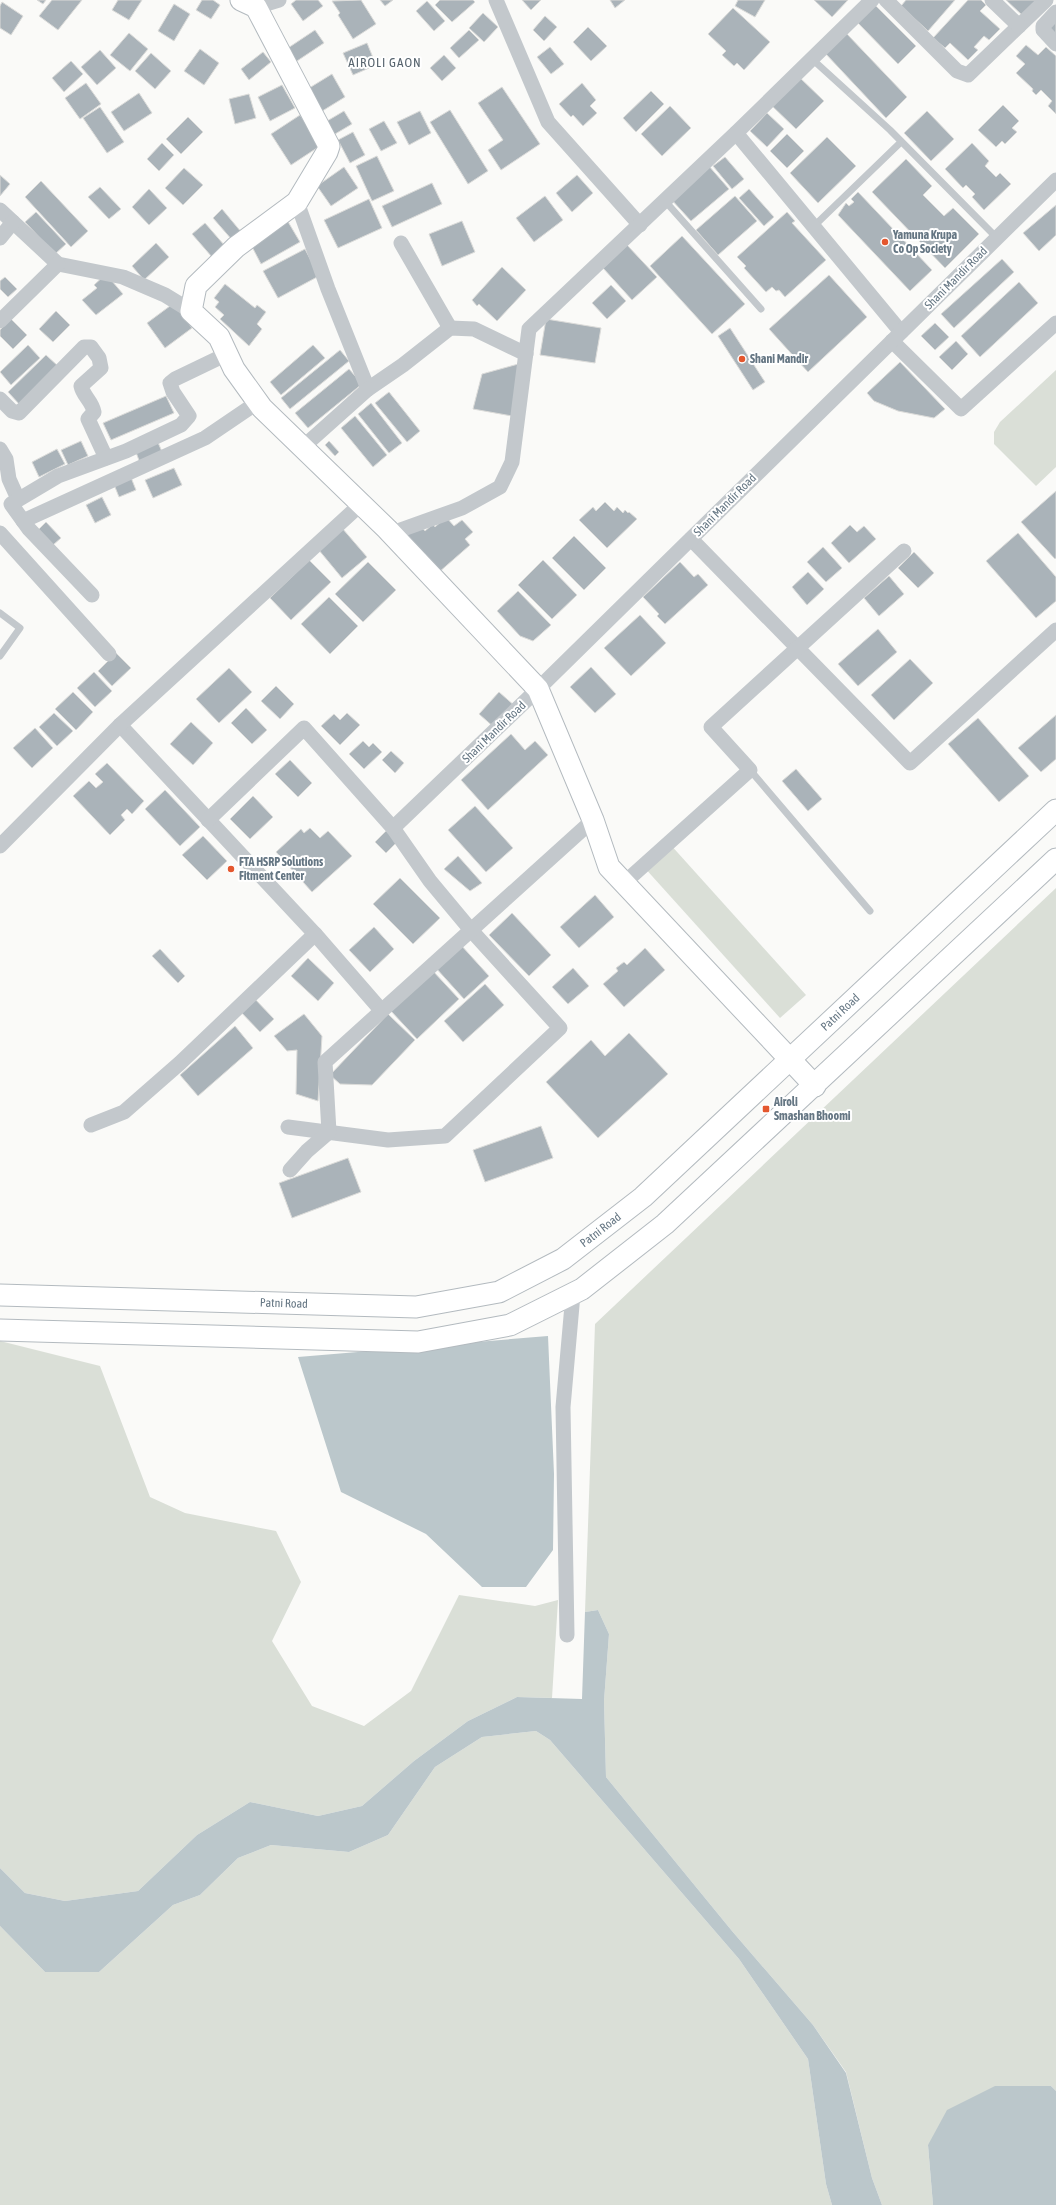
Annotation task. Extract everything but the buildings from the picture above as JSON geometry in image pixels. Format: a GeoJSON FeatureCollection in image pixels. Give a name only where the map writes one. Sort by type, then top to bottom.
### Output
{"type":"FeatureCollection","features":[{"type":"Feature","properties":{"kind":"main road"},"geometry":{"type":"LineString","coordinates":[[249,3],[329,146],[328,152],[297,202],[236,247],[196,286],[191,311],[220,337],[234,369],[258,402],[392,533],[538,689],[593,820],[609,867],[815,1086]]}},
{"type":"Feature","properties":{"kind":"main road","name":"Patni Road"},"geometry":{"type":"LineString","coordinates":[[0,1295],[416,1307],[499,1292],[563,1259],[643,1197],[791,1060],[1056,810]]}},
{"type":"Feature","properties":{"kind":"main road"},"geometry":{"type":"LineString","coordinates":[[0,1330],[418,1342],[510,1325],[582,1289],[665,1224],[815,1086],[1056,860]]}},
{"type":"Feature","properties":{"kind":"street"},"geometry":{"type":"LineString","coordinates":[[249,3],[280,0]]}},
{"type":"Feature","properties":{"kind":"street"},"geometry":{"type":"LineString","coordinates":[[496,0],[548,122],[640,225]]}},
{"type":"Feature","properties":{"kind":"street"},"geometry":{"type":"LineString","coordinates":[[392,533],[462,508],[500,487],[512,462],[529,329],[736,134],[872,0]]}},
{"type":"Feature","properties":{"kind":"street"},"geometry":{"type":"LineString","coordinates":[[886,0],[957,71],[968,75],[1046,0]]}},
{"type":"Feature","properties":{"kind":"street"},"geometry":{"type":"LineString","coordinates":[[992,0],[1019,26]]}},
{"type":"Feature","properties":{"kind":"street"},"geometry":{"type":"LineString","coordinates":[[1056,12],[1043,26],[1042,30],[1056,44]]}},
{"type":"Feature","properties":{"kind":"street"},"geometry":{"type":"LineString","coordinates":[[736,134],[814,226],[897,337],[961,409],[1056,323]]}},
{"type":"Feature","properties":{"kind":"street","name":"Shani Mandir Road"},"geometry":{"type":"LineString","coordinates":[[393,828],[538,689],[1056,180]]}},
{"type":"Feature","properties":{"kind":"street"},"geometry":{"type":"LineString","coordinates":[[297,202],[328,289],[368,389]]}},
{"type":"Feature","properties":{"kind":"street"},"geometry":{"type":"LineString","coordinates":[[0,210],[58,264],[123,276],[165,295],[191,311]]}},
{"type":"Feature","properties":{"kind":"street"},"geometry":{"type":"LineString","coordinates":[[0,238],[13,222]]}},
{"type":"Feature","properties":{"kind":"street"},"geometry":{"type":"LineString","coordinates":[[401,243],[450,328]]}},
{"type":"Feature","properties":{"kind":"street"},"geometry":{"type":"LineString","coordinates":[[0,321],[58,264]]}},
{"type":"Feature","properties":{"kind":"street"},"geometry":{"type":"LineString","coordinates":[[303,447],[368,389],[403,365],[450,328],[474,330],[526,354]]}},
{"type":"Feature","properties":{"kind":"street"},"geometry":{"type":"LineString","coordinates":[[0,399],[12,411],[19,413],[84,347],[91,348],[99,358],[101,368],[81,386],[82,391],[93,405],[94,412],[88,419],[106,458]]}},
{"type":"Feature","properties":{"kind":"street"},"geometry":{"type":"LineString","coordinates":[[92,595],[23,521],[11,504],[58,476],[106,458],[182,425],[189,416],[170,383],[175,379],[227,354]]}},
{"type":"Feature","properties":{"kind":"street"},"geometry":{"type":"LineString","coordinates":[[23,521],[205,438],[258,402]]}},
{"type":"Feature","properties":{"kind":"street"},"geometry":{"type":"LineString","coordinates":[[0,449],[6,459],[10,479],[18,499]]}},
{"type":"Feature","properties":{"kind":"street"},"geometry":{"type":"LineString","coordinates":[[0,846],[120,725],[361,504]]}},
{"type":"Feature","properties":{"kind":"street"},"geometry":{"type":"LineString","coordinates":[[0,533],[109,654]]}},
{"type":"Feature","properties":{"kind":"street"},"geometry":{"type":"LineString","coordinates":[[691,539],[910,763],[1056,630]]}},
{"type":"Feature","properties":{"kind":"street"},"geometry":{"type":"LineString","coordinates":[[624,883],[750,770],[711,727],[904,551]]}},
{"type":"Feature","properties":{"kind":"street"},"geometry":{"type":"LineString","coordinates":[[120,725],[315,934],[381,1010]]}},
{"type":"Feature","properties":{"kind":"street"},"geometry":{"type":"LineString","coordinates":[[208,820],[304,728],[393,828],[430,881],[470,929],[560,1028],[445,1136],[388,1140],[288,1127]]}},
{"type":"Feature","properties":{"kind":"street"},"geometry":{"type":"LineString","coordinates":[[329,1132],[325,1062],[470,929],[593,820]]}},
{"type":"Feature","properties":{"kind":"street"},"geometry":{"type":"LineString","coordinates":[[91,1125],[124,1112],[180,1063],[315,934]]}},
{"type":"Feature","properties":{"kind":"street"},"geometry":{"type":"LineString","coordinates":[[290,1170],[307,1151],[329,1132]]}},
{"type":"Feature","properties":{"kind":"street"},"geometry":{"type":"LineString","coordinates":[[567,1635],[563,1407],[573,1294]]}},
{"type":"Feature","properties":{"kind":"lane"},"geometry":{"type":"LineString","coordinates":[[812,59],[901,142],[997,238]]}},
{"type":"Feature","properties":{"kind":"lane"},"geometry":{"type":"LineString","coordinates":[[814,226],[901,142]]}},
{"type":"Feature","properties":{"kind":"lane"},"geometry":{"type":"LineString","coordinates":[[665,201],[761,309]]}},
{"type":"Feature","properties":{"kind":"lane"},"geometry":{"type":"LineString","coordinates":[[0,613],[20,628],[0,656]]}},
{"type":"Feature","properties":{"kind":"lane"},"geometry":{"type":"LineString","coordinates":[[750,770],[870,911]]}},
{"type":"Feature","properties":{"kind":"shaded area"},"geometry":{"type":"Polygon","coordinates":[[[1056,370],[1056,467],[1036,486],[994,444],[994,432],[1000,422],[1056,370]]]}},
{"type":"Feature","properties":{"kind":"shaded area"},"geometry":{"type":"Polygon","coordinates":[[[669,843],[806,995],[780,1018],[643,866],[669,843]]]}},
{"type":"Feature","properties":{"kind":"shaded area"},"geometry":{"type":"Polygon","coordinates":[[[1056,888],[1056,2091],[1051,2086],[928,2145],[933,2205],[882,2205],[872,2178],[846,2072],[813,2025],[732,1931],[606,1777],[604,1701],[609,1634],[598,1610],[585,1612],[595,1324],[1056,888]]]}},
{"type":"Feature","properties":{"kind":"shaded area"},"geometry":{"type":"Polygon","coordinates":[[[548,1336],[554,1474],[553,1550],[526,1587],[482,1587],[426,1534],[341,1492],[298,1357],[548,1336]]]}},
{"type":"Feature","properties":{"kind":"shaded area"},"geometry":{"type":"Polygon","coordinates":[[[0,1341],[100,1366],[150,1497],[185,1513],[276,1531],[301,1582],[272,1641],[312,1706],[364,1726],[411,1691],[459,1595],[535,1606],[558,1600],[552,1698],[517,1697],[468,1721],[414,1761],[362,1806],[318,1816],[250,1802],[197,1835],[138,1891],[65,1901],[25,1893],[0,1868],[0,1341]]]}},
{"type":"Feature","properties":{"kind":"shaded area"},"geometry":{"type":"Polygon","coordinates":[[[598,1610],[609,1634],[604,1701],[606,1777],[732,1931],[813,2025],[846,2073],[872,2178],[882,2205],[832,2205],[826,2184],[808,2059],[739,1959],[550,1740],[536,1731],[482,1737],[435,1767],[388,1835],[349,1852],[271,1845],[238,1858],[200,1895],[173,1905],[99,1972],[45,1972],[0,1926],[0,1868],[25,1893],[65,1901],[138,1891],[197,1835],[250,1802],[318,1816],[362,1806],[414,1761],[468,1721],[517,1697],[582,1699],[585,1612],[598,1610]]]}},
{"type":"Feature","properties":{"kind":"shaded area"},"geometry":{"type":"Polygon","coordinates":[[[536,1731],[550,1740],[739,1959],[808,2059],[826,2184],[832,2205],[0,2205],[0,1926],[45,1972],[99,1972],[173,1905],[200,1895],[238,1858],[271,1845],[349,1852],[388,1835],[435,1767],[482,1737],[536,1731]]]}},
{"type":"Feature","properties":{"kind":"shaded area"},"geometry":{"type":"Polygon","coordinates":[[[995,2086],[1051,2086],[1056,2091],[1056,2205],[933,2205],[928,2145],[947,2110],[995,2086]]]}},
{"type":"Feature","properties":{"kind":"place","name":"Yamuna Krupa Co Op Society"},"geometry":{"type":"Point","coordinates":[885,242]}},
{"type":"Feature","properties":{"kind":"place","name":"Shani Mandir"},"geometry":{"type":"Point","coordinates":[742,359]}},
{"type":"Feature","properties":{"kind":"place","name":"FTA HSRP Solutions Fitment Center"},"geometry":{"type":"Point","coordinates":[231,869]}},
{"type":"Feature","properties":{"kind":"place","name":"Airoli Smashan Bhoomi"},"geometry":{"type":"Point","coordinates":[766,1109]}},
{"type":"Feature","properties":{"kind":"district","name":"AIROLI GAON"},"geometry":{"type":"Point","coordinates":[385,62]}}]}
